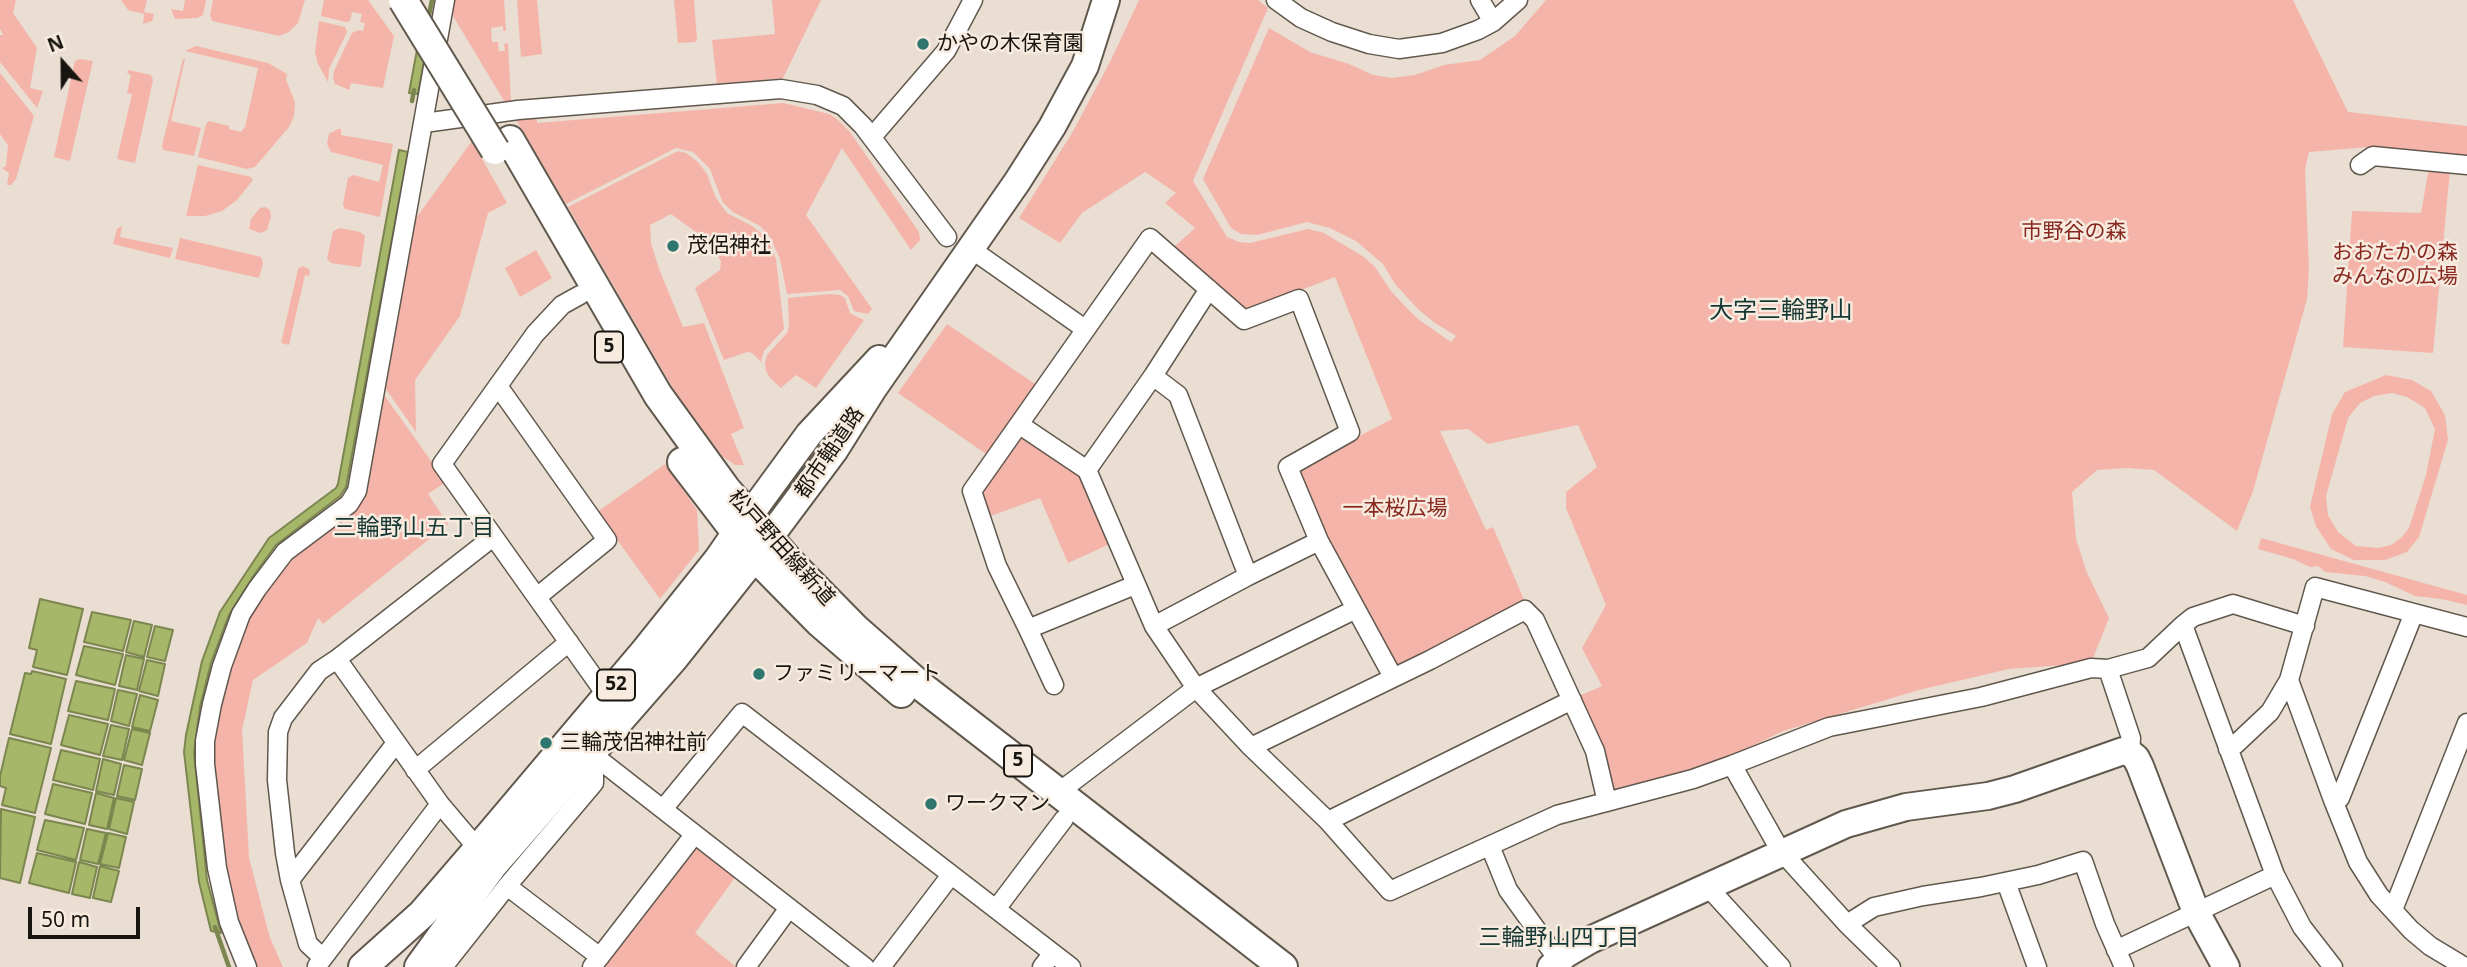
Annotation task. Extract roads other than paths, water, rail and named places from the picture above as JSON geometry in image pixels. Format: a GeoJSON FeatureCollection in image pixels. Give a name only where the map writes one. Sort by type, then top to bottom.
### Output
{"type":"FeatureCollection","features":[{"type":"Feature","properties":{"kind":"main road","name":"松戸野田線新道"},"geometry":{"type":"LineString","coordinates":[[403,0],[503,145],[742,525]]}},
{"type":"Feature","properties":{"kind":"main road","name":"松戸野田線新道"},"geometry":{"type":"LineString","coordinates":[[425,0],[580,295],[657,427],[762,547],[1061,805],[1255,967]]}},
{"type":"Feature","properties":{"kind":"main road","name":"52"},"geometry":{"type":"LineString","coordinates":[[408,963],[456,899],[493,867],[607,696],[704,578],[742,525]]}},
{"type":"Feature","properties":{"kind":"main road","name":"都市軸道路"},"geometry":{"type":"LineString","coordinates":[[493,867],[593,762],[762,547]]}},
{"type":"Feature","properties":{"kind":"main road","name":"松戸野田線新道"},"geometry":{"type":"LineString","coordinates":[[1061,805],[1283,967]]}},
{"type":"Feature","properties":{"kind":"main road"},"geometry":{"type":"LineString","coordinates":[[363,967],[422,914],[493,867]]}},
{"type":"Feature","properties":{"kind":"street"},"geometry":{"type":"LineString","coordinates":[[247,967],[229,922],[217,868],[205,764],[205,741],[212,704],[222,666],[241,614],[257,589],[285,552],[349,504],[357,491],[445,0]]}},
{"type":"Feature","properties":{"kind":"street"},"geometry":{"type":"LineString","coordinates":[[872,137],[946,51],[972,0]]}},
{"type":"Feature","properties":{"kind":"street","name":"都市軸道路"},"geometry":{"type":"LineString","coordinates":[[762,547],[834,451],[1059,116],[1085,66],[1106,0]]}},
{"type":"Feature","properties":{"kind":"street"},"geometry":{"type":"LineString","coordinates":[[1276,0],[1301,18],[1332,32],[1369,44],[1399,49],[1442,43],[1478,30],[1493,22],[1518,0]]}},
{"type":"Feature","properties":{"kind":"street"},"geometry":{"type":"LineString","coordinates":[[1480,0],[1493,22]]}},
{"type":"Feature","properties":{"kind":"street"},"geometry":{"type":"LineString","coordinates":[[424,123],[518,110],[781,89],[817,95],[843,106],[872,137],[947,237]]}},
{"type":"Feature","properties":{"kind":"street"},"geometry":{"type":"LineString","coordinates":[[2360,165],[2374,156],[2467,166]]}},
{"type":"Feature","properties":{"kind":"street"},"geometry":{"type":"LineString","coordinates":[[1055,685],[997,566],[972,491],[1150,238],[1244,320],[1298,299],[1350,432],[1288,467],[1302,505],[1320,541],[1394,677]]}},
{"type":"Feature","properties":{"kind":"street"},"geometry":{"type":"LineString","coordinates":[[971,249],[1085,330]]}},
{"type":"Feature","properties":{"kind":"street"},"geometry":{"type":"LineString","coordinates":[[1087,470],[1153,376],[1209,289]]}},
{"type":"Feature","properties":{"kind":"street"},"geometry":{"type":"LineString","coordinates":[[580,295],[562,305],[535,334],[442,464],[607,696]]}},
{"type":"Feature","properties":{"kind":"street"},"geometry":{"type":"LineString","coordinates":[[742,525],[809,434],[929,308]]}},
{"type":"Feature","properties":{"kind":"street"},"geometry":{"type":"LineString","coordinates":[[1153,376],[1178,395],[1248,576]]}},
{"type":"Feature","properties":{"kind":"street"},"geometry":{"type":"LineString","coordinates":[[498,386],[607,540],[537,597]]}},
{"type":"Feature","properties":{"kind":"street"},"geometry":{"type":"LineString","coordinates":[[1020,425],[1087,470],[1153,626],[1196,688],[1251,747],[1328,821],[1390,891],[1558,816],[1693,779],[1829,727],[1981,698],[2091,668],[2108,669],[2148,658],[2193,617],[2233,604],[2305,626]]}},
{"type":"Feature","properties":{"kind":"street"},"geometry":{"type":"LineString","coordinates":[[440,804],[320,962],[308,944],[290,880],[277,780],[278,732],[283,718],[319,671],[493,537]]}},
{"type":"Feature","properties":{"kind":"street"},"geometry":{"type":"LineString","coordinates":[[1153,626],[1320,541]]}},
{"type":"Feature","properties":{"kind":"street"},"geometry":{"type":"LineString","coordinates":[[1028,629],[1135,585]]}},
{"type":"Feature","properties":{"kind":"street"},"geometry":{"type":"LineString","coordinates":[[2228,749],[2270,712],[2289,680],[2315,587],[2467,627]]}},
{"type":"Feature","properties":{"kind":"street"},"geometry":{"type":"LineString","coordinates":[[996,909],[1061,805],[1196,688],[1356,609]]}},
{"type":"Feature","properties":{"kind":"street"},"geometry":{"type":"LineString","coordinates":[[1251,747],[1525,610],[1535,620],[1595,751],[1607,802]]}},
{"type":"Feature","properties":{"kind":"street"},"geometry":{"type":"LineString","coordinates":[[2333,800],[2340,798],[2414,613]]}},
{"type":"Feature","properties":{"kind":"street"},"geometry":{"type":"LineString","coordinates":[[2183,625],[2275,875],[2302,927],[2333,967]]}},
{"type":"Feature","properties":{"kind":"street"},"geometry":{"type":"LineString","coordinates":[[415,770],[569,642]]}},
{"type":"Feature","properties":{"kind":"street"},"geometry":{"type":"LineString","coordinates":[[337,659],[440,804],[493,867],[596,962],[694,835]]}},
{"type":"Feature","properties":{"kind":"street"},"geometry":{"type":"LineString","coordinates":[[2108,669],[2131,738],[2130,753]]}},
{"type":"Feature","properties":{"kind":"street"},"geometry":{"type":"LineString","coordinates":[[2289,680],[2358,862],[2379,895],[2411,930],[2430,946],[2466,966]]}},
{"type":"Feature","properties":{"kind":"street"},"geometry":{"type":"LineString","coordinates":[[1328,821],[1572,700]]}},
{"type":"Feature","properties":{"kind":"street"},"geometry":{"type":"LineString","coordinates":[[663,808],[742,713],[996,909],[1047,960],[1071,967]]}},
{"type":"Feature","properties":{"kind":"street"},"geometry":{"type":"LineString","coordinates":[[2393,910],[2467,723]]}},
{"type":"Feature","properties":{"kind":"street"},"geometry":{"type":"LineString","coordinates":[[290,880],[396,743]]}},
{"type":"Feature","properties":{"kind":"street"},"geometry":{"type":"LineString","coordinates":[[1490,846],[1508,890],[1555,964],[1590,940],[1846,824],[1906,807],[1988,796],[2015,789],[2123,751],[2130,753],[2140,766],[2196,912],[2226,967]]}},
{"type":"Feature","properties":{"kind":"street"},"geometry":{"type":"LineString","coordinates":[[593,762],[663,808],[865,967]]}},
{"type":"Feature","properties":{"kind":"street"},"geometry":{"type":"LineString","coordinates":[[1732,765],[1782,852],[1847,924],[1891,967]]}},
{"type":"Feature","properties":{"kind":"street"},"geometry":{"type":"LineString","coordinates":[[1847,924],[1874,908],[2038,875],[2084,861],[2124,967]]}},
{"type":"Feature","properties":{"kind":"street"},"geometry":{"type":"LineString","coordinates":[[443,967],[493,867]]}},
{"type":"Feature","properties":{"kind":"street"},"geometry":{"type":"LineString","coordinates":[[881,967],[951,875]]}},
{"type":"Feature","properties":{"kind":"street"},"geometry":{"type":"LineString","coordinates":[[2116,950],[2275,875]]}},
{"type":"Feature","properties":{"kind":"street"},"geometry":{"type":"LineString","coordinates":[[2006,882],[2037,967]]}},
{"type":"Feature","properties":{"kind":"street"},"geometry":{"type":"LineString","coordinates":[[1707,886],[1781,967]]}},
{"type":"Feature","properties":{"kind":"street"},"geometry":{"type":"LineString","coordinates":[[746,967],[789,908]]}},
{"type":"Feature","properties":{"kind":"waterway"},"geometry":{"type":"LineString","coordinates":[[428,20],[432,0]]}},
{"type":"Feature","properties":{"kind":"waterway"},"geometry":{"type":"LineString","coordinates":[[412,101],[414,90]]}},
{"type":"Feature","properties":{"kind":"waterway"},"geometry":{"type":"LineString","coordinates":[[215,927],[229,967]]}},
{"type":"Feature","properties":{"kind":"place","name":"かやの木保育園"},"geometry":{"type":"Point","coordinates":[923,44]}},
{"type":"Feature","properties":{"kind":"place","name":"茂侶神社"},"geometry":{"type":"Point","coordinates":[673,246]}},
{"type":"Feature","properties":{"kind":"place","name":"ファミリーマート"},"geometry":{"type":"Point","coordinates":[759,674]}},
{"type":"Feature","properties":{"kind":"place","name":"三輪茂侶神社前"},"geometry":{"type":"Point","coordinates":[546,743]}},
{"type":"Feature","properties":{"kind":"place","name":"ワークマン"},"geometry":{"type":"Point","coordinates":[931,804]}},
{"type":"Feature","properties":{"kind":"district","name":"大字三輪野山"},"geometry":{"type":"Point","coordinates":[1781,311]}},
{"type":"Feature","properties":{"kind":"district","name":"三輪野山五丁目"},"geometry":{"type":"Point","coordinates":[414,528]}},
{"type":"Feature","properties":{"kind":"district","name":"三輪野山四丁目"},"geometry":{"type":"Point","coordinates":[1559,938]}},
{"type":"Feature","properties":{"kind":"park label","name":"市野谷の森"},"geometry":{"type":"Point","coordinates":[2074,232]}},
{"type":"Feature","properties":{"kind":"park label","name":"おおたかの森 みんなの広場"},"geometry":{"type":"Point","coordinates":[2395,265]}},
{"type":"Feature","properties":{"kind":"park label","name":"一本桜広場"},"geometry":{"type":"Point","coordinates":[1395,509]}}]}
